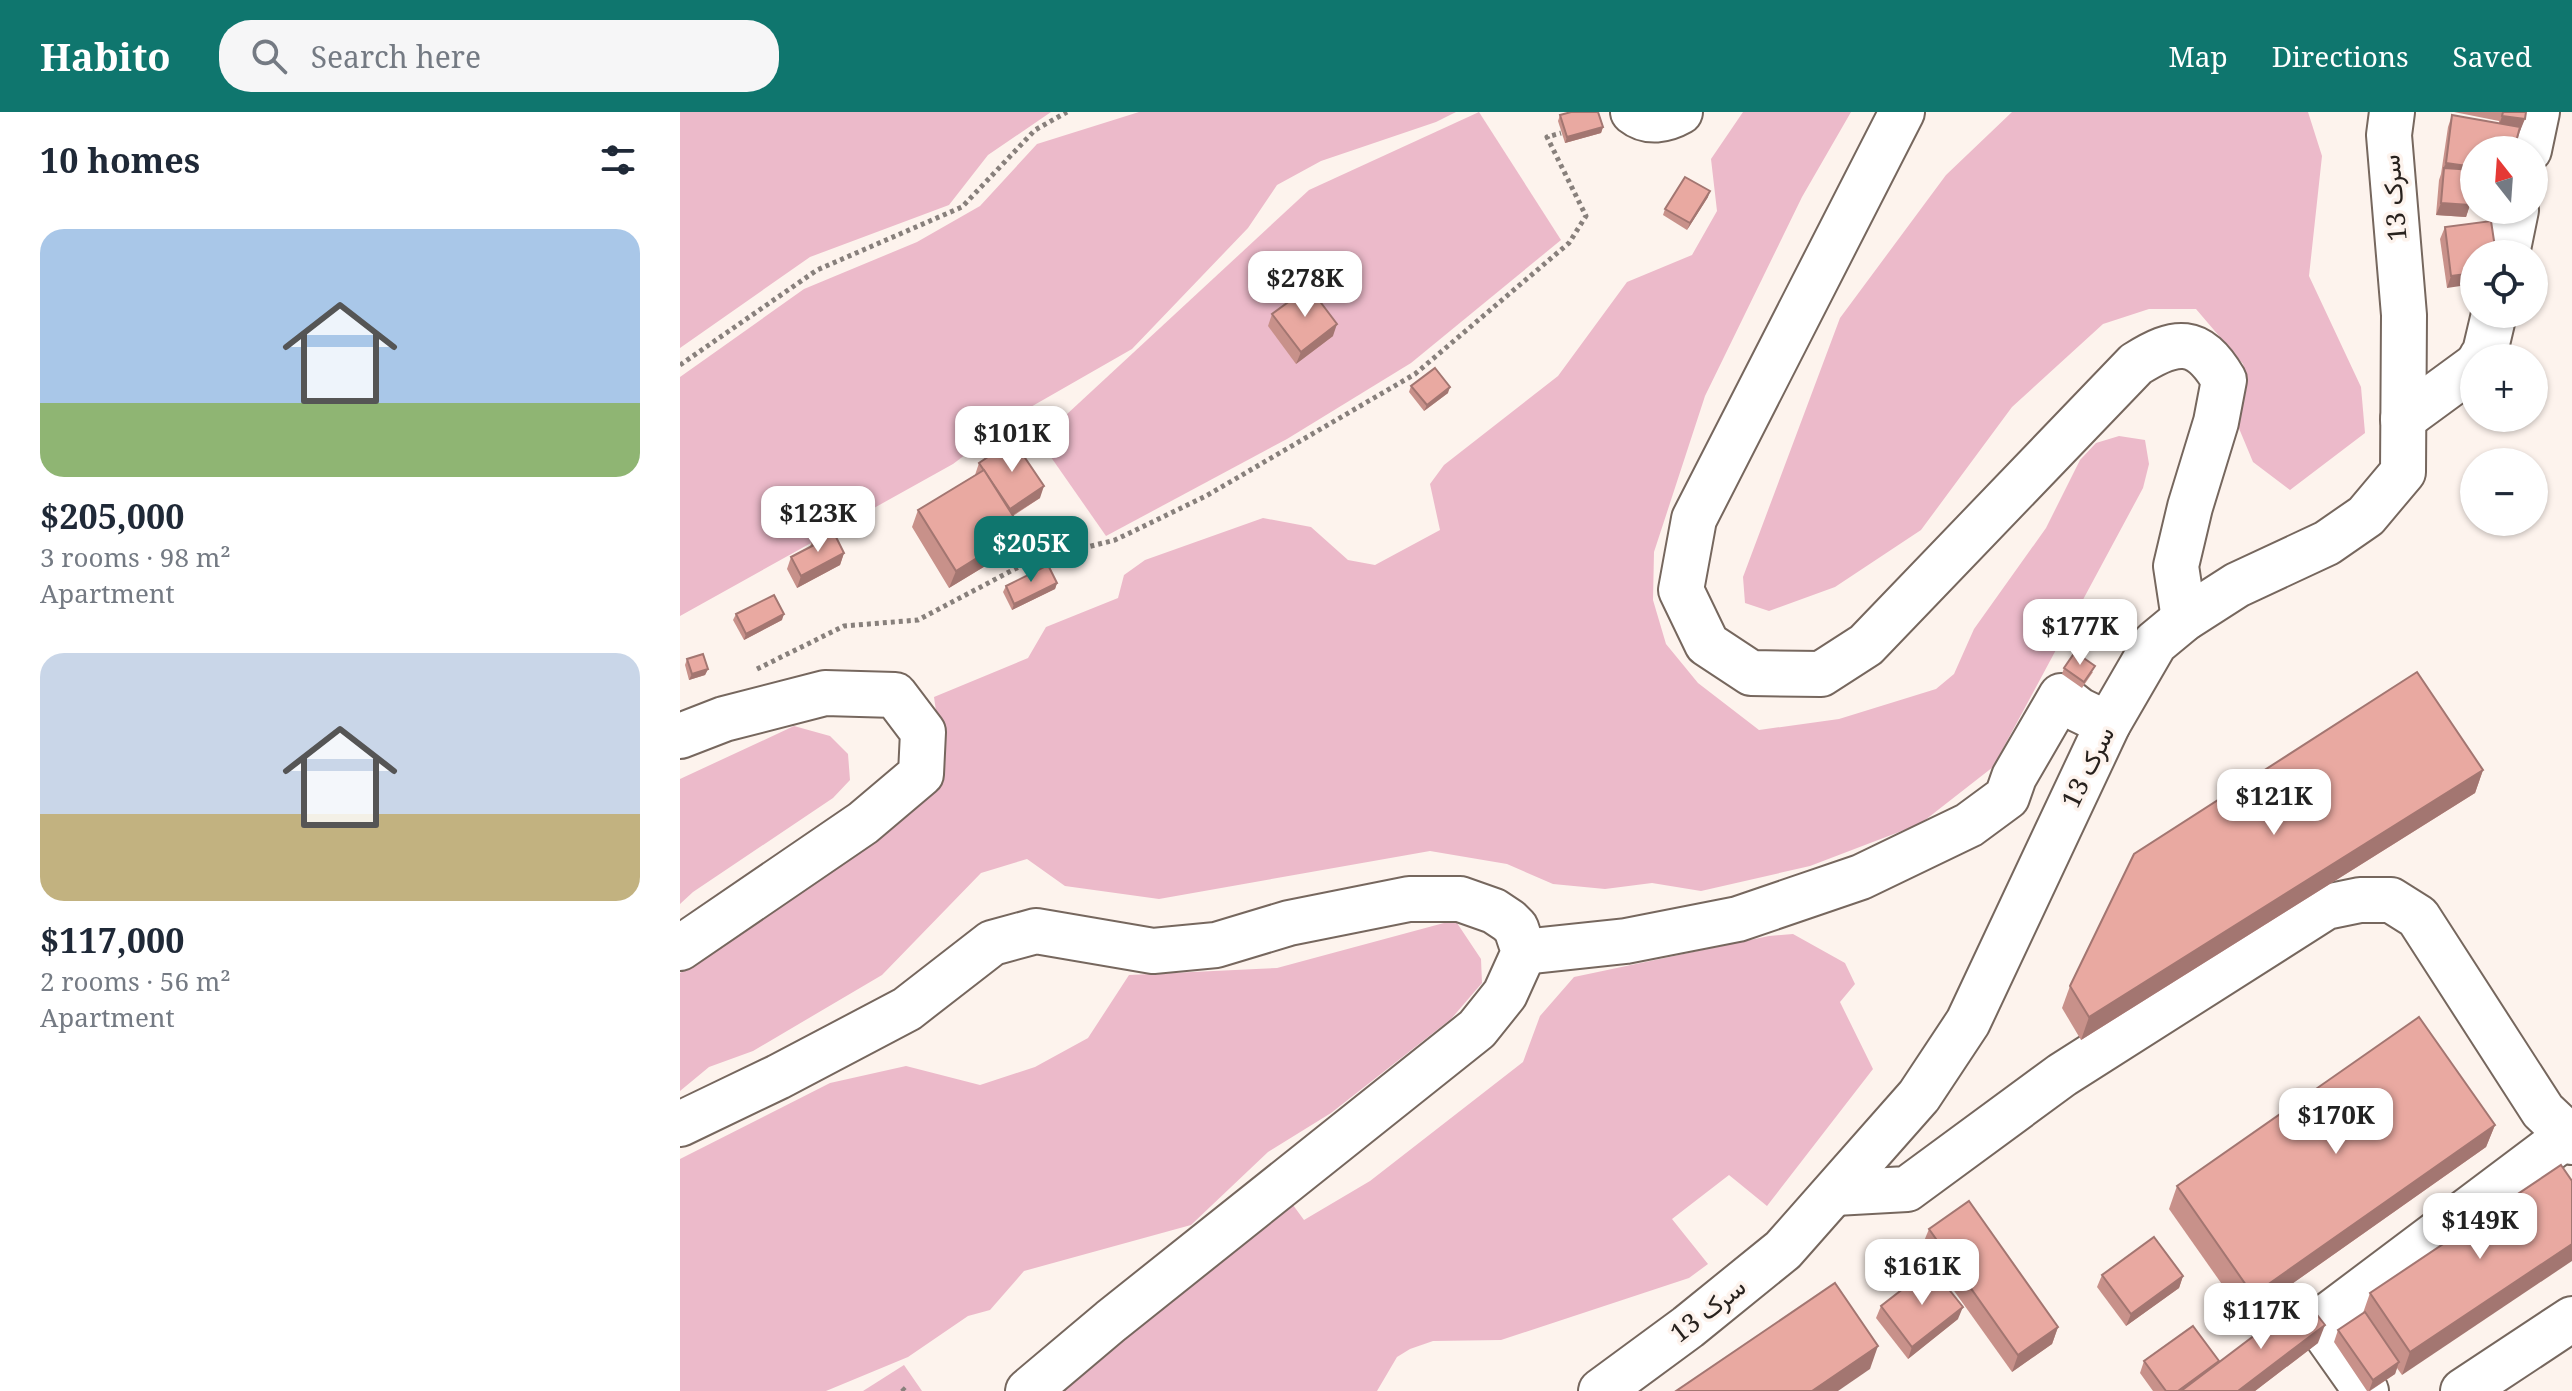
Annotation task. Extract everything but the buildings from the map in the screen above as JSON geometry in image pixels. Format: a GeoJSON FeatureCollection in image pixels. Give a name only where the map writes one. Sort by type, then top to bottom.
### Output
{"type":"FeatureCollection","features":[{"type":"Feature","properties":{"kind":"street"},"geometry":{"type":"LineString","coordinates":[[1633,112],[1638,117],[1665,121],[1680,112]]}},
{"type":"Feature","properties":{"kind":"street"},"geometry":{"type":"LineString","coordinates":[[1902,112],[1694,519],[1681,590],[1707,644],[1751,673],[1821,674],[1866,645],[2136,364],[2163,348],[2187,345],[2212,359],[2224,380],[2216,422],[2176,566],[2184,619]]}},
{"type":"Feature","properties":{"kind":"street","name":"سرک 13"},"geometry":{"type":"LineString","coordinates":[[1601,1391],[1688,1327],[1783,1250],[1919,1096],[1968,1022],[2108,724],[2155,643],[2184,619],[2237,585],[2327,543],[2366,516],[2403,472],[2404,315],[2389,135],[2392,112]]}},
{"type":"Feature","properties":{"kind":"street"},"geometry":{"type":"LineString","coordinates":[[2532,136],[2537,112]]}},
{"type":"Feature","properties":{"kind":"street"},"geometry":{"type":"LineString","coordinates":[[2403,419],[2460,377]]}},
{"type":"Feature","properties":{"kind":"street"},"geometry":{"type":"LineString","coordinates":[[680,736],[724,719],[825,693],[895,695],[923,732],[921,774],[863,823],[680,948]]}},
{"type":"Feature","properties":{"kind":"street"},"geometry":{"type":"LineString","coordinates":[[1524,952],[1626,941],[1738,919],[1861,877],[1969,825],[2007,797],[2014,777],[2061,696],[2079,710],[2108,724]]}},
{"type":"Feature","properties":{"kind":"street"},"geometry":{"type":"LineString","coordinates":[[680,1124],[907,1009],[992,943],[1036,931],[1153,951],[1216,945],[1289,923],[1409,899],[1460,899],[1494,911],[1516,928],[1524,952],[1505,994],[1477,1029],[1028,1391]]}},
{"type":"Feature","properties":{"kind":"street"},"geometry":{"type":"LineString","coordinates":[[1835,1193],[1907,1189],[2062,1075],[2326,907],[2360,900],[2391,900],[2418,917],[2543,1111],[2571,1136],[2318,1323],[2366,1391]]}},
{"type":"Feature","properties":{"kind":"street"},"geometry":{"type":"LineString","coordinates":[[2463,1391],[2572,1319]]}},
{"type":"Feature","properties":{"kind":"path"},"geometry":{"type":"LineString","coordinates":[[680,365],[817,270],[962,207],[1035,130],[1067,112]]}},
{"type":"Feature","properties":{"kind":"path"},"geometry":{"type":"LineString","coordinates":[[750,673],[844,626],[918,620],[1028,562],[1115,540],[1206,496],[1415,374],[1569,243],[1586,216],[1547,137],[1561,133]]}},
{"type":"Feature","properties":{"kind":"shaded area"},"geometry":{"type":"Polygon","coordinates":[[[680,112],[1051,112],[988,155],[949,205],[810,257],[680,348],[680,112]]]}},
{"type":"Feature","properties":{"kind":"shaded area"},"geometry":{"type":"Polygon","coordinates":[[[1139,112],[1456,112],[1436,122],[1321,161],[1277,185],[1248,228],[1132,349],[1022,412],[953,464],[680,616],[680,377],[804,289],[917,242],[980,206],[1037,144],[1139,112]]]}},
{"type":"Feature","properties":{"kind":"shaded area"},"geometry":{"type":"Polygon","coordinates":[[[1479,112],[1561,240],[1411,363],[1287,439],[1106,536],[1039,440],[1309,190],[1479,112]]]}},
{"type":"Feature","properties":{"kind":"shaded area"},"geometry":{"type":"Polygon","coordinates":[[[1743,112],[1851,112],[1802,197],[1705,396],[1654,552],[1653,600],[1666,644],[1698,683],[1759,730],[1839,719],[1936,689],[1954,674],[1974,629],[2046,528],[2080,460],[2096,443],[2119,436],[2145,440],[2149,464],[2143,488],[1993,767],[1920,824],[1810,866],[1701,891],[1652,883],[1605,889],[1553,884],[1507,864],[1430,851],[1159,899],[1065,886],[1027,859],[981,873],[882,975],[753,1051],[709,1067],[680,1091],[680,973],[941,746],[934,697],[1028,658],[1046,627],[1118,598],[1124,575],[1145,560],[1263,518],[1311,527],[1348,560],[1375,565],[1440,530],[1430,484],[1444,465],[1558,376],[1627,282],[1692,255],[1717,211],[1711,159],[1743,112]]]}},
{"type":"Feature","properties":{"kind":"shaded area"},"geometry":{"type":"Polygon","coordinates":[[[2012,112],[2308,112],[2322,156],[2309,276],[2361,387],[2365,433],[2290,490],[2253,462],[2238,426],[2247,386],[2243,364],[2196,309],[2149,309],[2103,324],[2012,407],[1921,530],[1835,587],[1769,611],[1745,603],[1743,577],[1840,318],[1946,175],[2012,112]]]}},
{"type":"Feature","properties":{"kind":"shaded area"},"geometry":{"type":"Polygon","coordinates":[[[794,726],[830,736],[848,754],[850,780],[833,798],[693,892],[680,904],[680,779],[794,726]]]}},
{"type":"Feature","properties":{"kind":"shaded area"},"geometry":{"type":"Polygon","coordinates":[[[1455,920],[1481,959],[1482,983],[1451,1019],[1331,1113],[1268,1152],[1191,1225],[1024,1271],[990,1310],[968,1316],[908,1357],[826,1391],[680,1391],[680,1159],[830,1083],[906,1066],[980,1085],[1035,1067],[1088,1038],[1129,975],[1277,968],[1455,920]]]}},
{"type":"Feature","properties":{"kind":"shaded area"},"geometry":{"type":"Polygon","coordinates":[[[1793,934],[1845,963],[1855,984],[1840,1002],[1873,1069],[1767,1206],[1729,1175],[1672,1219],[1708,1264],[1689,1278],[1501,1340],[1433,1341],[1410,1349],[1397,1357],[1377,1391],[1047,1391],[1293,1205],[1304,1220],[1370,1181],[1523,1062],[1540,1016],[1574,977],[1769,936],[1793,934]]]}},
{"type":"Feature","properties":{"kind":"shaded area"},"geometry":{"type":"Polygon","coordinates":[[[904,1365],[922,1391],[863,1391],[904,1365]]]}}]}
